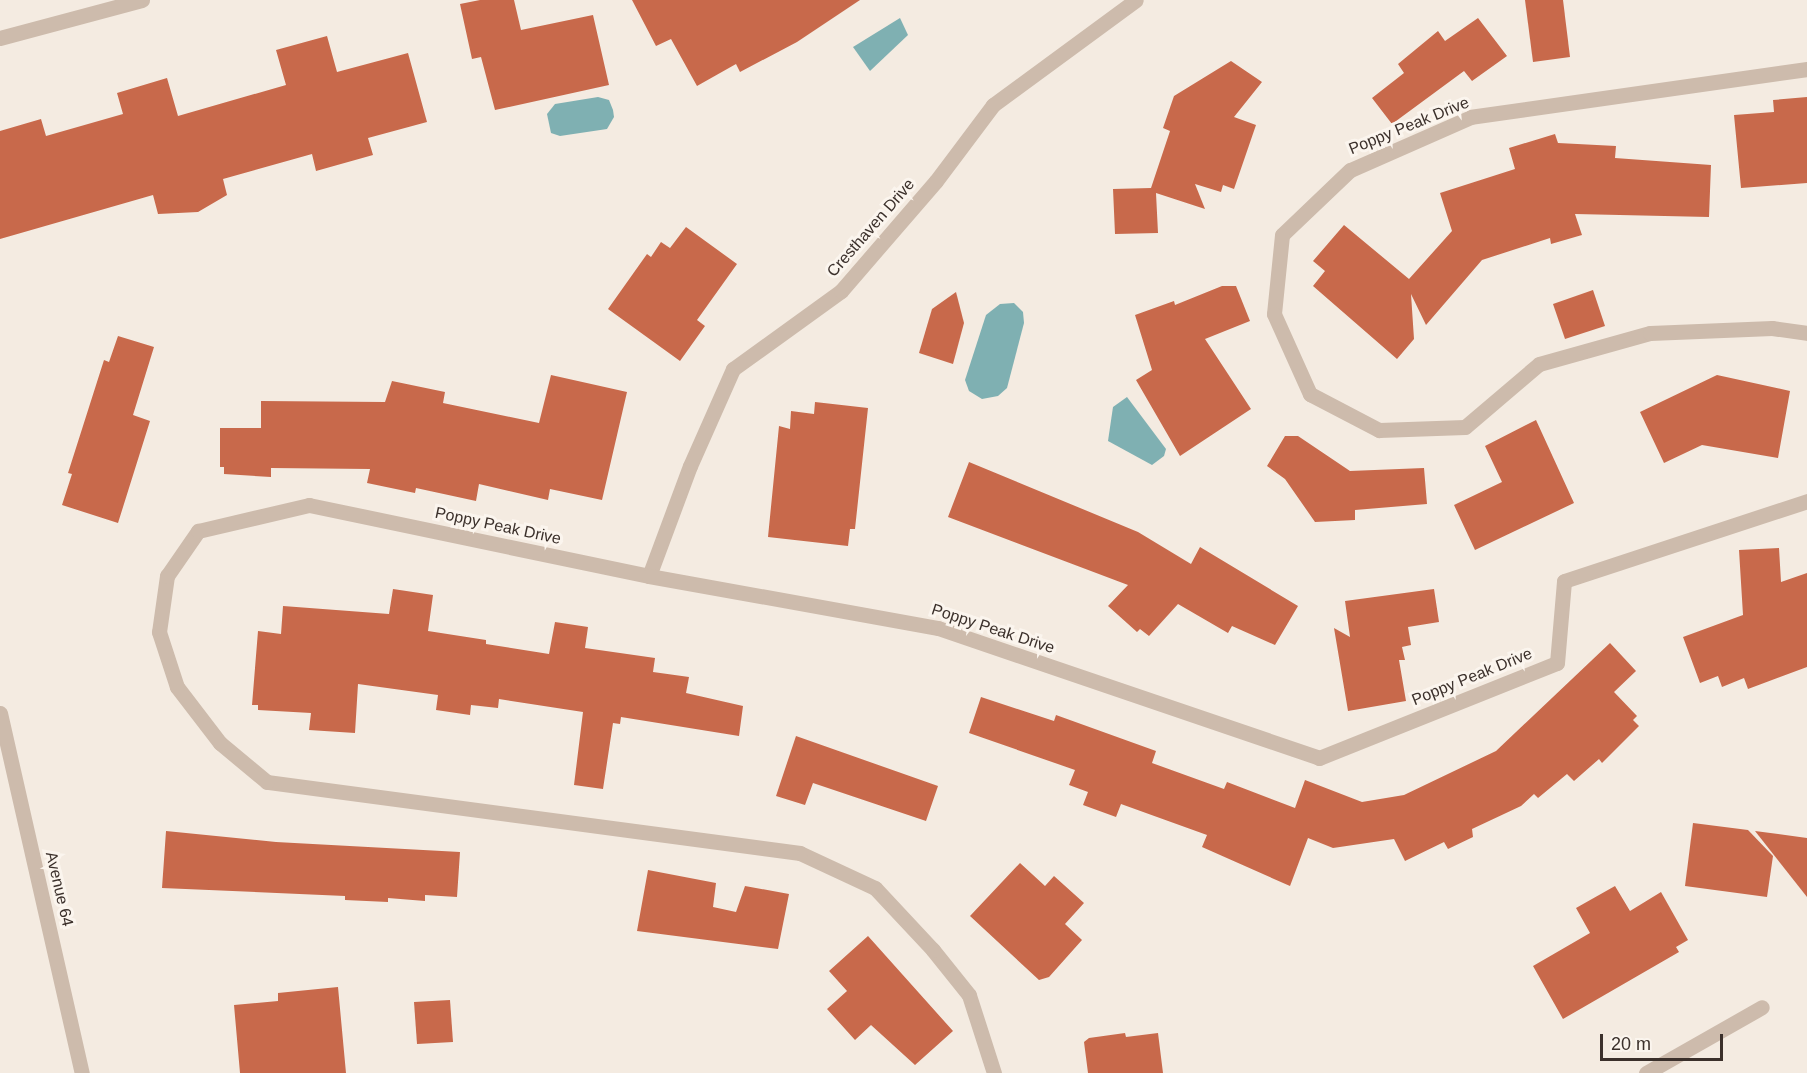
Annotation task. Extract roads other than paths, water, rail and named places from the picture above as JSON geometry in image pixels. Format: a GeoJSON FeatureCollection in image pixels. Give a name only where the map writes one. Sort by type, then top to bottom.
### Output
{"type":"FeatureCollection","features":[{"type":"Feature","properties":{"kind":"street"},"geometry":{"type":"LineString","coordinates":[[0,38],[142,0]]}},
{"type":"Feature","properties":{"kind":"street","name":"Cresthaven Drive"},"geometry":{"type":"LineString","coordinates":[[649,576],[690,466],[733,369],[841,291],[936,181],[993,105],[1136,0]]}},
{"type":"Feature","properties":{"kind":"street","name":"Poppy Peak Drive"},"geometry":{"type":"LineString","coordinates":[[1807,69],[1471,117],[1350,170],[1281,235],[1274,314],[1310,394],[1379,430],[1465,427],[1539,364],[1650,333],[1773,328],[1807,333]]}},
{"type":"Feature","properties":{"kind":"street","name":"Poppy Peak Drive"},"geometry":{"type":"LineString","coordinates":[[994,1073],[969,995],[874,888],[800,853],[267,782],[220,743],[177,687],[159,632],[167,576],[198,531],[309,505],[649,576],[938,627],[1319,758],[1557,663],[1564,581],[1807,501]]}},
{"type":"Feature","properties":{"kind":"street","name":"Avenue 64"},"geometry":{"type":"LineString","coordinates":[[0,713],[82,1073]]}},
{"type":"Feature","properties":{"kind":"street"},"geometry":{"type":"LineString","coordinates":[[1646,1073],[1762,1007]]}},
{"type":"Feature","properties":{"kind":"water"},"geometry":{"type":"Polygon","coordinates":[[[900,18],[908,35],[870,71],[853,47],[900,18]]]}},
{"type":"Feature","properties":{"kind":"water"},"geometry":{"type":"Polygon","coordinates":[[[598,97],[609,100],[613,110],[614,117],[607,129],[560,136],[551,133],[547,114],[555,104],[598,97]]]}},
{"type":"Feature","properties":{"kind":"water"},"geometry":{"type":"Polygon","coordinates":[[[1014,303],[1023,312],[1024,323],[1007,388],[998,396],[982,399],[969,391],[965,380],[986,315],[1000,304],[1014,303]]]}},
{"type":"Feature","properties":{"kind":"water"},"geometry":{"type":"Polygon","coordinates":[[[1127,397],[1166,449],[1164,456],[1152,465],[1108,441],[1113,407],[1127,397]]]}}]}
